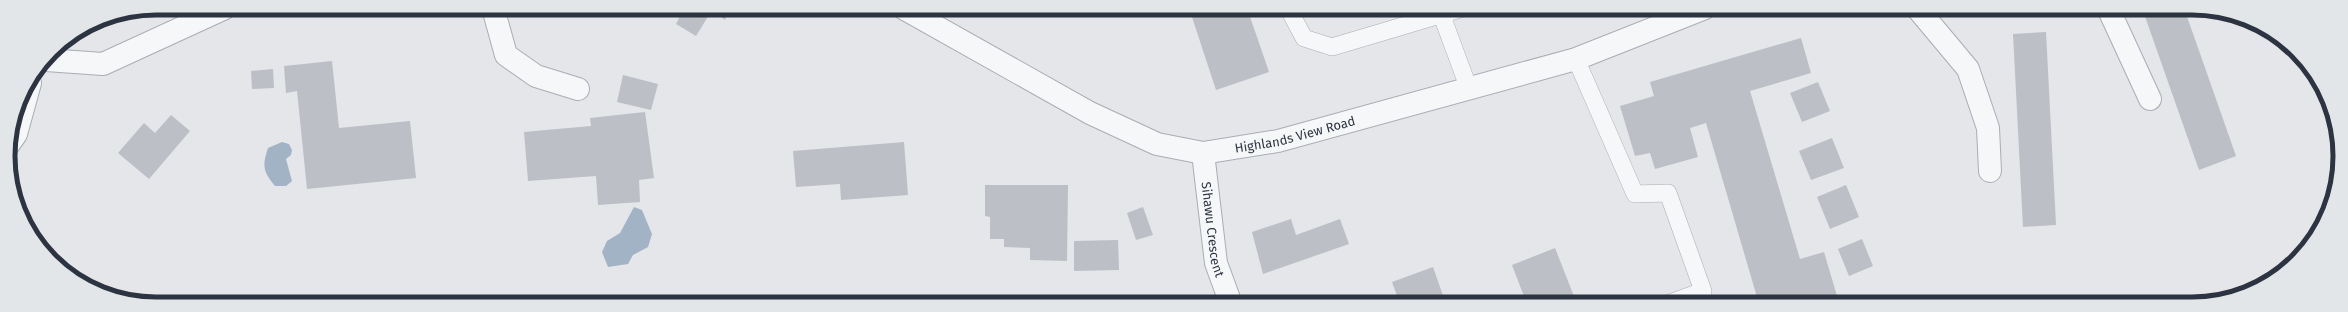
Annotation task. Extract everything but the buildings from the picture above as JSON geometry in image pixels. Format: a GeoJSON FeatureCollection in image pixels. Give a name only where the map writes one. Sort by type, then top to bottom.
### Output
{"type":"FeatureCollection","features":[{"type":"Feature","properties":{"kind":"street"},"geometry":{"type":"LineString","coordinates":[[52,60],[103,64],[210,15]]}},
{"type":"Feature","properties":{"kind":"street"},"geometry":{"type":"LineString","coordinates":[[495,15],[506,55],[536,76],[578,89]]}},
{"type":"Feature","properties":{"kind":"street","name":"Highlands View Road"},"geometry":{"type":"LineString","coordinates":[[915,15],[1090,113],[1157,144],[1203,153],[1278,141],[1576,59],[1687,15]]}},
{"type":"Feature","properties":{"kind":"street"},"geometry":{"type":"LineString","coordinates":[[1923,15],[1968,69],[1988,128],[1990,171]]}},
{"type":"Feature","properties":{"kind":"street"},"geometry":{"type":"LineString","coordinates":[[2111,15],[2150,99]]}},
{"type":"Feature","properties":{"kind":"street","name":"Sihawu Crescent"},"geometry":{"type":"LineString","coordinates":[[1203,153],[1216,263],[1228,297]]}},
{"type":"Feature","properties":{"kind":"lane"},"geometry":{"type":"LineString","coordinates":[[1292,15],[1304,38],[1332,47],[1442,16],[1469,89]]}},
{"type":"Feature","properties":{"kind":"lane"},"geometry":{"type":"LineString","coordinates":[[1576,59],[1635,194],[1668,193],[1703,291],[1686,297]]}},
{"type":"Feature","properties":{"kind":"water"},"geometry":{"type":"Polygon","coordinates":[[[282,142],[289,144],[292,150],[291,155],[286,159],[292,181],[286,186],[275,186],[266,172],[264,164],[268,148],[282,142]]]}},
{"type":"Feature","properties":{"kind":"water"},"geometry":{"type":"Polygon","coordinates":[[[634,207],[642,210],[652,234],[648,247],[633,255],[628,264],[608,267],[602,252],[607,241],[620,233],[634,207]]]}}]}
